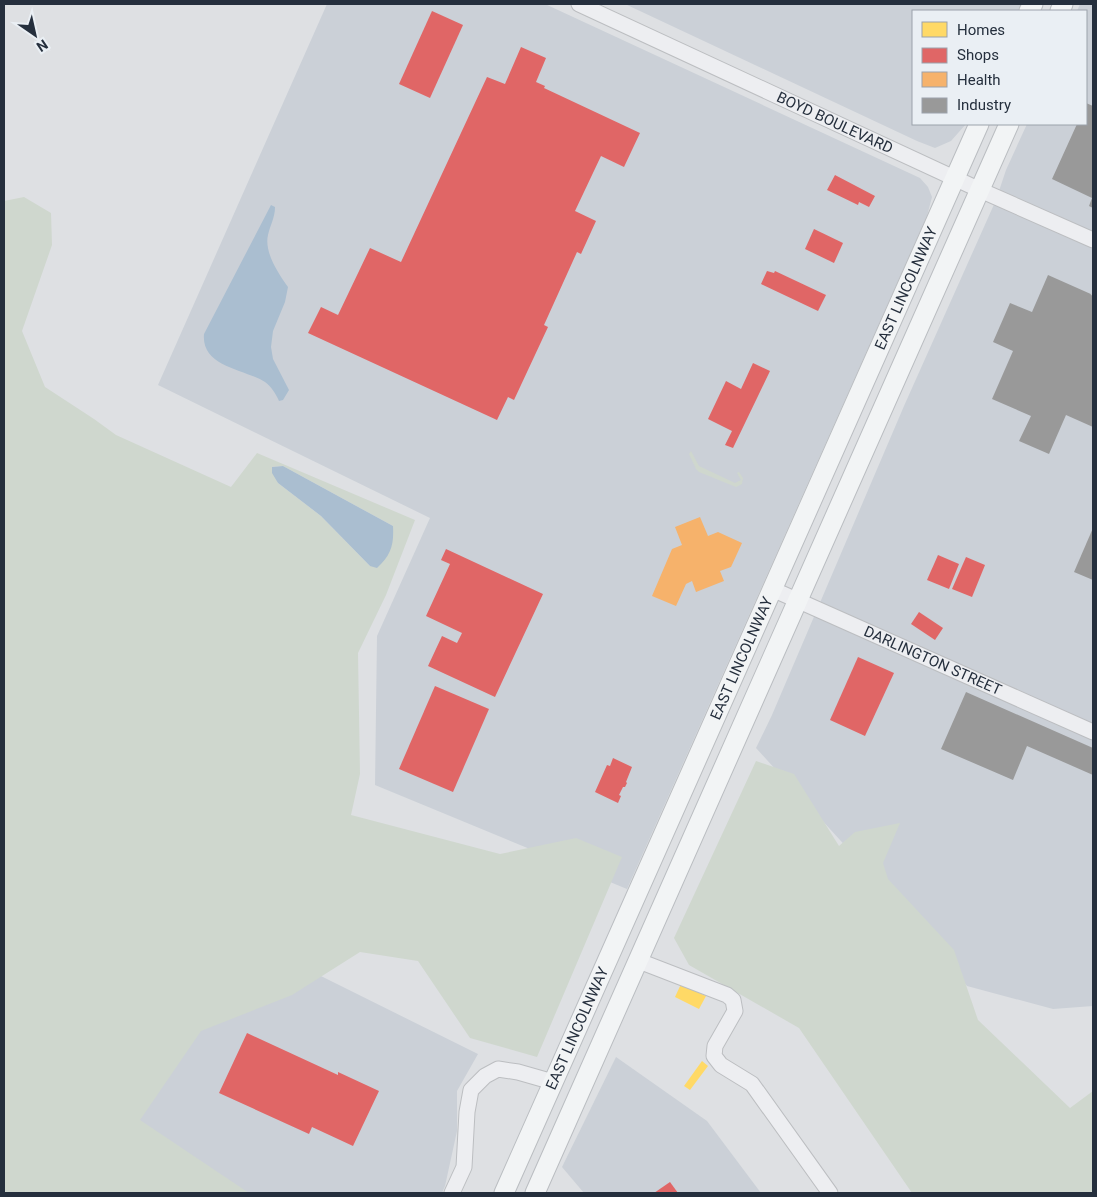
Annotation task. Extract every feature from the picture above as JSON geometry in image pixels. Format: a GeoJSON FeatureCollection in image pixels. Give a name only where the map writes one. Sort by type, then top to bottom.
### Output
{"type":"FeatureCollection","features":[{"type":"Feature","properties":{"kind":"main road","name":"EAST LINCOLNWAY"},"geometry":{"type":"LineString","coordinates":[[504,1193],[979,125]]}},
{"type":"Feature","properties":{"kind":"main road","name":"EAST LINCOLNWAY"},"geometry":{"type":"LineString","coordinates":[[536,1193],[1010,125]]}},
{"type":"Feature","properties":{"kind":"main road"},"geometry":{"type":"LineString","coordinates":[[839,439],[865,450]]}},
{"type":"Feature","properties":{"kind":"main road"},"geometry":{"type":"LineString","coordinates":[[553,1082],[580,1092]]}},
{"type":"Feature","properties":{"kind":"street","name":"BOYD BOULEVARD"},"geometry":{"type":"LineString","coordinates":[[579,4],[980,190],[1093,240]]}},
{"type":"Feature","properties":{"kind":"street","name":"DARLINGTON STREET"},"geometry":{"type":"LineString","coordinates":[[772,589],[1093,732]]}},
{"type":"Feature","properties":{"kind":"street"},"geometry":{"type":"LineString","coordinates":[[639,961],[727,995],[733,1000],[735,1011],[715,1046],[714,1056],[720,1065],[752,1084],[830,1193]]}},
{"type":"Feature","properties":{"kind":"street"},"geometry":{"type":"LineString","coordinates":[[452,1193],[464,1167],[467,1112],[471,1090],[485,1076],[498,1069],[518,1072],[553,1082]]}},
{"type":"Feature","properties":{"kind":"shaded area"},"geometry":{"type":"Polygon","coordinates":[[[327,4],[545,4],[920,178],[928,187],[932,197],[927,216],[627,889],[375,785],[377,636],[430,518],[158,385],[327,4]]]}},
{"type":"Feature","properties":{"kind":"shaded area"},"geometry":{"type":"Polygon","coordinates":[[[625,4],[1022,4],[1019,10],[912,10],[912,125],[965,125],[951,141],[935,148],[625,4]]]}},
{"type":"Feature","properties":{"kind":"shaded area"},"geometry":{"type":"Polygon","coordinates":[[[1080,4],[1093,4],[1093,1006],[1053,1009],[967,986],[861,863],[756,748],[772,715],[904,406],[996,200],[1006,170],[1027,125],[1087,125],[1087,10],[1077,10],[1080,4]]]}},
{"type":"Feature","properties":{"kind":"shaded area"},"geometry":{"type":"Polygon","coordinates":[[[24,197],[51,213],[52,245],[22,331],[45,387],[116,435],[231,487],[257,453],[415,520],[386,595],[358,653],[360,774],[351,815],[500,854],[576,838],[622,857],[537,1057],[470,1038],[418,961],[360,952],[292,995],[201,1031],[140,1120],[249,1193],[4,1193],[4,201],[24,197]],[[283,466],[272,467],[278,483],[321,516],[370,566],[393,526],[283,466]]]}},
{"type":"Feature","properties":{"kind":"shaded area"},"geometry":{"type":"Polygon","coordinates":[[[691,451],[699,466],[735,483],[741,480],[737,473],[739,472],[743,478],[742,484],[736,487],[699,472],[689,454],[691,451]]]}},
{"type":"Feature","properties":{"kind":"shaded area"},"geometry":{"type":"Polygon","coordinates":[[[756,761],[794,774],[839,846],[855,832],[900,823],[883,863],[888,879],[954,950],[978,1020],[1070,1108],[1093,1091],[1093,1193],[912,1193],[799,1028],[689,965],[674,938],[756,761]]]}},
{"type":"Feature","properties":{"kind":"shaded area"},"geometry":{"type":"Polygon","coordinates":[[[214,923],[478,1054],[457,1091],[457,1131],[442,1193],[4,1193],[214,923]]]}},
{"type":"Feature","properties":{"kind":"shaded area"},"geometry":{"type":"Polygon","coordinates":[[[616,1057],[707,1121],[761,1193],[584,1193],[562,1167],[616,1057]]]}},
{"type":"Feature","properties":{"kind":"water"},"geometry":{"type":"Polygon","coordinates":[[[271,205],[275,207],[275,211],[268,235],[268,248],[276,269],[288,287],[285,302],[273,331],[271,347],[273,359],[289,390],[283,400],[279,401],[273,390],[265,382],[226,366],[209,354],[205,345],[204,334],[271,205]]]}},
{"type":"Feature","properties":{"kind":"water"},"geometry":{"type":"Polygon","coordinates":[[[283,466],[393,526],[391,549],[386,559],[377,568],[370,566],[321,516],[278,483],[272,473],[272,467],[283,466]]]}},
{"type":"Feature","properties":{"kind":"building: Homes"},"geometry":{"type":"Polygon","coordinates":[[[681,984],[706,996],[699,1009],[675,997],[681,984]]]}},
{"type":"Feature","properties":{"kind":"building: Homes"},"geometry":{"type":"Polygon","coordinates":[[[702,1061],[708,1066],[690,1090],[684,1086],[702,1061]]]}},
{"type":"Feature","properties":{"kind":"building: Shops"},"geometry":{"type":"Polygon","coordinates":[[[432,11],[463,25],[430,98],[399,84],[432,11]]]}},
{"type":"Feature","properties":{"kind":"building: Shops"},"geometry":{"type":"Polygon","coordinates":[[[521,47],[546,58],[536,82],[545,86],[544,88],[640,133],[624,167],[601,156],[575,211],[596,221],[581,254],[577,252],[544,325],[548,327],[514,400],[508,397],[497,420],[308,333],[321,307],[338,315],[370,248],[401,262],[487,77],[505,84],[521,47]]]}},
{"type":"Feature","properties":{"kind":"building: Shops"},"geometry":{"type":"Polygon","coordinates":[[[835,175],[875,196],[869,207],[859,202],[858,205],[827,190],[835,175]]]}},
{"type":"Feature","properties":{"kind":"building: Shops"},"geometry":{"type":"Polygon","coordinates":[[[814,229],[843,243],[834,263],[805,249],[814,229]]]}},
{"type":"Feature","properties":{"kind":"building: Shops"},"geometry":{"type":"Polygon","coordinates":[[[767,271],[774,273],[775,271],[826,295],[818,311],[761,284],[767,271]]]}},
{"type":"Feature","properties":{"kind":"building: Shops"},"geometry":{"type":"Polygon","coordinates":[[[753,363],[770,371],[733,448],[725,445],[732,431],[708,419],[726,381],[741,389],[753,363]]]}},
{"type":"Feature","properties":{"kind":"building: Shops"},"geometry":{"type":"Polygon","coordinates":[[[446,549],[543,594],[495,697],[428,666],[442,636],[457,643],[462,633],[426,616],[450,564],[441,560],[446,549]]]}},
{"type":"Feature","properties":{"kind":"building: Shops"},"geometry":{"type":"Polygon","coordinates":[[[938,555],[959,564],[949,589],[927,580],[938,555]]]}},
{"type":"Feature","properties":{"kind":"building: Shops"},"geometry":{"type":"Polygon","coordinates":[[[966,557],[985,565],[972,597],[952,589],[966,557]]]}},
{"type":"Feature","properties":{"kind":"building: Shops"},"geometry":{"type":"Polygon","coordinates":[[[919,612],[943,628],[935,640],[911,624],[919,612]]]}},
{"type":"Feature","properties":{"kind":"building: Shops"},"geometry":{"type":"Polygon","coordinates":[[[858,657],[894,673],[865,736],[830,720],[858,657]]]}},
{"type":"Feature","properties":{"kind":"building: Shops"},"geometry":{"type":"Polygon","coordinates":[[[435,686],[489,709],[453,792],[399,769],[435,686]]]}},
{"type":"Feature","properties":{"kind":"building: Shops"},"geometry":{"type":"Polygon","coordinates":[[[613,758],[632,767],[627,783],[619,795],[621,796],[618,803],[595,792],[607,765],[610,766],[613,758]]]}},
{"type":"Feature","properties":{"kind":"building: Shops"},"geometry":{"type":"Polygon","coordinates":[[[247,1033],[338,1075],[338,1072],[379,1091],[353,1146],[312,1127],[309,1134],[219,1093],[247,1033]]]}},
{"type":"Feature","properties":{"kind":"building: Shops"},"geometry":{"type":"Polygon","coordinates":[[[670,1182],[678,1193],[654,1193],[670,1182]]]}},
{"type":"Feature","properties":{"kind":"building: Health"},"geometry":{"type":"Polygon","coordinates":[[[700,517],[708,536],[718,532],[742,543],[731,567],[720,571],[724,581],[696,592],[692,581],[686,584],[676,606],[652,596],[672,549],[682,545],[675,527],[700,517]]]}},
{"type":"Feature","properties":{"kind":"building: Industry"},"geometry":{"type":"Polygon","coordinates":[[[1087,103],[1093,106],[1093,208],[1089,206],[1092,198],[1052,179],[1077,125],[1087,125],[1087,103]]]}},
{"type":"Feature","properties":{"kind":"building: Industry"},"geometry":{"type":"Polygon","coordinates":[[[1048,275],[1093,295],[1093,427],[1066,415],[1049,454],[1019,441],[1031,416],[992,399],[1013,351],[993,342],[1010,303],[1032,312],[1048,275]]]}},
{"type":"Feature","properties":{"kind":"building: Industry"},"geometry":{"type":"Polygon","coordinates":[[[1093,528],[1093,580],[1074,572],[1093,528]]]}},
{"type":"Feature","properties":{"kind":"building: Industry"},"geometry":{"type":"Polygon","coordinates":[[[966,692],[1093,748],[1093,775],[1027,746],[1013,780],[941,749],[966,692]]]}}]}
